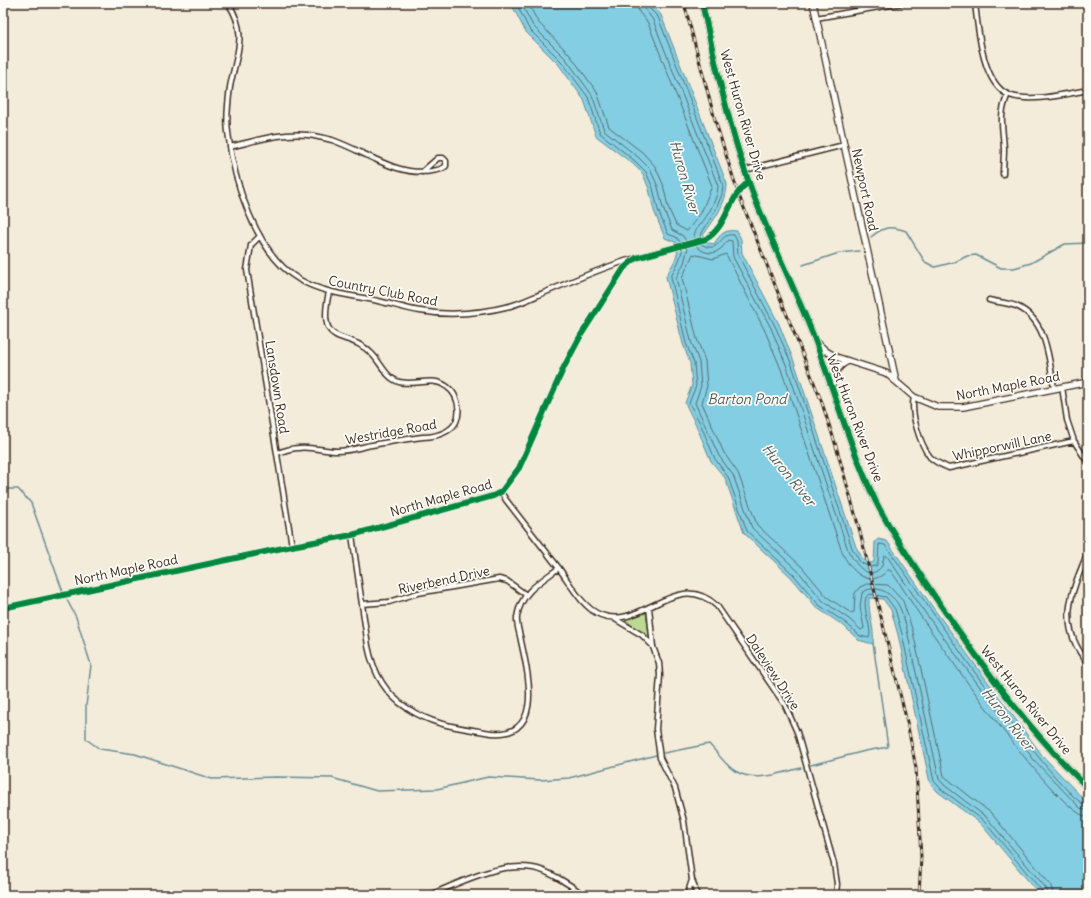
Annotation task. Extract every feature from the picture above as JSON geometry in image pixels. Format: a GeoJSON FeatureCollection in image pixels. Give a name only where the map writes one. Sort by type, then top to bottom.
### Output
{"type":"FeatureCollection","features":[{"type":"Feature","properties":{"kind":"street","name":"Country Club Road"},"geometry":{"type":"LineString","coordinates":[[228,3],[238,23],[240,38],[228,109],[230,147],[244,200],[260,236],[288,273],[302,281],[330,292],[420,311],[453,313],[483,311],[512,306],[597,270],[636,258]]}},
{"type":"Feature","properties":{"kind":"street","name":"West Huron River Drive"},"geometry":{"type":"LineString","coordinates":[[702,3],[726,101],[749,182],[815,340],[832,391],[863,471],[893,533],[966,642],[1002,691],[1057,756],[1088,788]]}},
{"type":"Feature","properties":{"kind":"street","name":"Newport Road"},"geometry":{"type":"LineString","coordinates":[[813,3],[896,381]]}},
{"type":"Feature","properties":{"kind":"street"},"geometry":{"type":"LineString","coordinates":[[816,18],[902,3]]}},
{"type":"Feature","properties":{"kind":"street"},"geometry":{"type":"LineString","coordinates":[[975,3],[983,54],[998,86],[1008,94],[1021,98],[1037,98],[1088,90]]}},
{"type":"Feature","properties":{"kind":"street"},"geometry":{"type":"LineString","coordinates":[[1003,174],[1004,148],[1001,123],[1002,110],[1008,94]]}},
{"type":"Feature","properties":{"kind":"street"},"geometry":{"type":"LineString","coordinates":[[230,147],[271,137],[291,134],[308,135],[332,140],[407,171],[422,172],[444,168],[447,164],[446,161],[443,158],[438,158],[422,172]]}},
{"type":"Feature","properties":{"kind":"street"},"geometry":{"type":"LineString","coordinates":[[745,170],[844,145]]}},
{"type":"Feature","properties":{"kind":"street","name":"North Maple Road"},"geometry":{"type":"LineString","coordinates":[[3,608],[292,546],[352,535],[493,496],[501,492],[519,468],[564,367],[581,335],[624,268],[636,258],[706,238],[717,230],[734,199],[749,182]]}},
{"type":"Feature","properties":{"kind":"street","name":"Lansdown Road"},"geometry":{"type":"LineString","coordinates":[[260,236],[251,245],[247,270],[292,546]]}},
{"type":"Feature","properties":{"kind":"street","name":"Westridge Road"},"geometry":{"type":"LineString","coordinates":[[277,453],[298,448],[343,450],[434,436],[448,431],[454,425],[458,415],[460,408],[457,398],[448,387],[433,380],[399,382],[391,377],[372,354],[364,348],[332,333],[328,326],[326,316],[330,292]]}},
{"type":"Feature","properties":{"kind":"street"},"geometry":{"type":"LineString","coordinates":[[989,300],[1015,306],[1033,318],[1045,340],[1054,388]]}},
{"type":"Feature","properties":{"kind":"street","name":"North Maple Road"},"geometry":{"type":"LineString","coordinates":[[815,340],[826,351],[848,361],[880,371],[896,381],[914,397],[938,407],[963,407],[1088,382]]}},
{"type":"Feature","properties":{"kind":"street"},"geometry":{"type":"LineString","coordinates":[[832,391],[833,379],[837,368],[848,361]]}},
{"type":"Feature","properties":{"kind":"street"},"geometry":{"type":"LineString","coordinates":[[1062,387],[1067,420],[1074,441],[1088,463]]}},
{"type":"Feature","properties":{"kind":"street","name":"Whipporwill Lane"},"geometry":{"type":"LineString","coordinates":[[914,397],[912,405],[913,416],[924,445],[930,456],[939,464],[949,468],[1074,441]]}},
{"type":"Feature","properties":{"kind":"street"},"geometry":{"type":"LineString","coordinates":[[501,492],[590,608],[600,615],[615,619],[642,635],[653,647]]}},
{"type":"Feature","properties":{"kind":"street"},"geometry":{"type":"LineString","coordinates":[[352,535],[372,664],[379,679],[388,691],[405,707],[425,719],[444,725],[493,733],[509,732],[522,723],[528,713],[528,685],[517,618],[525,594],[559,568]]}},
{"type":"Feature","properties":{"kind":"street"},"geometry":{"type":"LineString","coordinates":[[1088,552],[1072,596],[1070,626],[1074,643],[1088,663]]}},
{"type":"Feature","properties":{"kind":"street","name":"Riverbend Drive"},"geometry":{"type":"LineString","coordinates":[[362,604],[389,602],[418,593],[499,578],[507,581],[525,594]]}},
{"type":"Feature","properties":{"kind":"street","name":"Daleview Drive"},"geometry":{"type":"LineString","coordinates":[[615,619],[683,593],[697,593],[708,598],[717,606],[785,705],[796,732],[834,864],[837,884],[836,895]]}},
{"type":"Feature","properties":{"kind":"street"},"geometry":{"type":"LineString","coordinates":[[649,607],[653,647],[659,663],[660,675],[656,715],[660,758],[676,788],[684,821],[692,880],[697,895]]}},
{"type":"Feature","properties":{"kind":"street"},"geometry":{"type":"LineString","coordinates":[[430,895],[489,872],[518,866],[535,868],[569,883],[584,895]]}},
{"type":"Feature","properties":{"kind":"street"},"geometry":{"type":"LineString","coordinates":[[687,895],[692,880]]}},
{"type":"Feature","properties":{"kind":"green space"},"geometry":{"type":"Polygon","coordinates":[[[646,613],[649,634],[646,636],[625,620],[646,613]]]}},
{"type":"Feature","properties":{"kind":"water","name":"Barton Pond"},"geometry":{"type":"Polygon","coordinates":[[[511,3],[651,3],[661,15],[727,184],[725,198],[722,205],[702,237],[704,242],[714,244],[718,237],[723,233],[737,231],[741,239],[742,253],[779,324],[795,364],[856,547],[863,559],[870,563],[874,562],[875,542],[878,539],[887,541],[934,609],[1042,755],[1088,804],[1088,895],[1040,895],[980,823],[938,792],[930,783],[898,635],[891,610],[883,599],[869,598],[873,644],[858,640],[844,626],[817,608],[791,577],[744,533],[725,478],[711,461],[685,403],[692,385],[690,363],[683,344],[666,277],[676,257],[678,248],[677,243],[665,238],[654,211],[649,189],[643,174],[633,164],[596,136],[584,100],[559,65],[525,31],[511,3]]]}},
{"type":"Feature","properties":{"kind":"waterway"},"geometry":{"type":"LineString","coordinates":[[871,237],[887,228],[896,228],[906,231],[925,262],[935,267],[955,262],[967,256],[976,255],[1001,268],[1014,268],[1031,263],[1065,244],[1088,243]]}},
{"type":"Feature","properties":{"kind":"waterway"},"geometry":{"type":"LineString","coordinates":[[803,265],[839,253],[859,251]]}},
{"type":"Feature","properties":{"kind":"waterway"},"geometry":{"type":"LineString","coordinates":[[3,485],[7,489],[18,489],[31,503],[63,592]]}},
{"type":"Feature","properties":{"kind":"waterway"},"geometry":{"type":"LineString","coordinates":[[67,600],[76,617],[91,665],[86,706],[86,739],[100,749],[135,754],[212,779],[276,777],[332,778],[377,791],[437,789],[488,777],[540,780],[569,778],[656,755]]}},
{"type":"Feature","properties":{"kind":"waterway"},"geometry":{"type":"LineString","coordinates":[[811,765],[865,751],[888,747],[873,643]]}},
{"type":"Feature","properties":{"kind":"waterway"},"geometry":{"type":"LineString","coordinates":[[664,753],[709,744],[728,765],[743,775],[759,777],[768,776],[801,768]]}},
{"type":"Feature","properties":{"kind":"railway"},"geometry":{"type":"LineString","coordinates":[[684,3],[715,120],[738,193],[821,400],[836,446],[859,528],[907,722],[916,768],[921,857],[919,895]]}},
{"type":"Feature","properties":{"kind":"cycle path"},"geometry":{"type":"LineString","coordinates":[[702,3],[728,115],[748,180],[815,340],[851,442],[876,502],[890,527],[935,597],[988,672],[1046,744],[1088,788]]}},
{"type":"Feature","properties":{"kind":"cycle path"},"geometry":{"type":"LineString","coordinates":[[3,608],[292,546],[352,535],[493,496],[501,492],[519,468],[564,367],[581,335],[624,268],[636,258],[706,239],[719,227],[737,195],[749,182]]}},
{"type":"Feature","properties":{"kind":"water label","name":"Huron River"},"geometry":{"type":"Point","coordinates":[685,177]}},
{"type":"Feature","properties":{"kind":"water label","name":"Huron River"},"geometry":{"type":"Point","coordinates":[789,475]}},
{"type":"Feature","properties":{"kind":"water label","name":"Huron River"},"geometry":{"type":"Point","coordinates":[1008,719]}}]}
